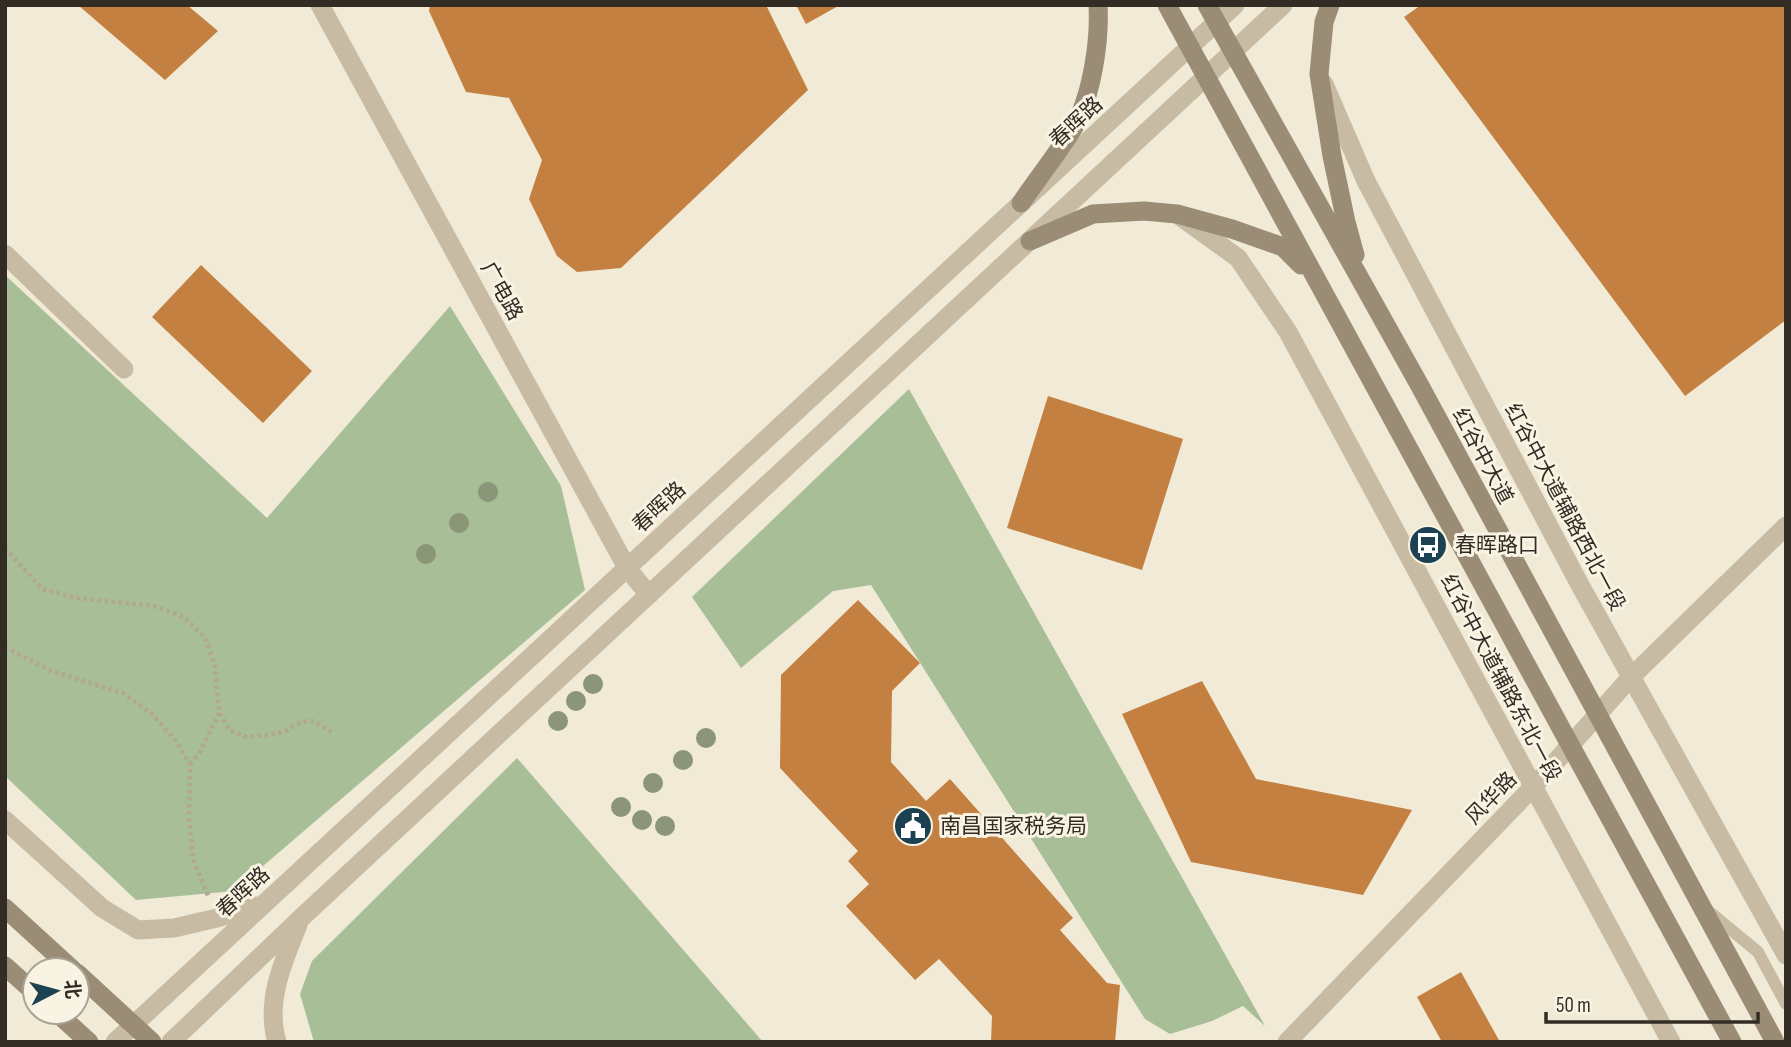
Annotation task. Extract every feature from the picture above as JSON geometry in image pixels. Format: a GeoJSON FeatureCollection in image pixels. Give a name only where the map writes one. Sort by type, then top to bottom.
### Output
{"type":"FeatureCollection","features":[{"type":"Feature","properties":{"kind":"main road"},"geometry":{"type":"LineString","coordinates":[[1167,5],[1732,1042]]}},
{"type":"Feature","properties":{"kind":"main road"},"geometry":{"type":"LineString","coordinates":[[1330,5],[1324,22],[1319,74],[1332,156],[1362,283]]}},
{"type":"Feature","properties":{"kind":"main road"},"geometry":{"type":"LineString","coordinates":[[1021,203],[1075,125],[1091,82],[1097,10]]}},
{"type":"Feature","properties":{"kind":"main road","name":"红谷中大道"},"geometry":{"type":"LineString","coordinates":[[1212,14],[1362,283],[1775,1042]]}},
{"type":"Feature","properties":{"kind":"main road"},"geometry":{"type":"LineString","coordinates":[[1030,241],[1093,214],[1143,211],[1177,214],[1283,247],[1317,280]]}},
{"type":"Feature","properties":{"kind":"main road"},"geometry":{"type":"LineString","coordinates":[[5,908],[58,956]]}},
{"type":"Feature","properties":{"kind":"main road"},"geometry":{"type":"LineString","coordinates":[[5,965],[21,980]]}},
{"type":"Feature","properties":{"kind":"main road"},"geometry":{"type":"LineString","coordinates":[[91,987],[152,1042]]}},
{"type":"Feature","properties":{"kind":"main road"},"geometry":{"type":"LineString","coordinates":[[71,1026],[89,1042]]}},
{"type":"Feature","properties":{"kind":"street","name":"广电路"},"geometry":{"type":"LineString","coordinates":[[320,5],[627,568],[649,595]]}},
{"type":"Feature","properties":{"kind":"street","name":"春晖路"},"geometry":{"type":"LineString","coordinates":[[115,1042],[1190,47],[1212,14],[1235,5]]}},
{"type":"Feature","properties":{"kind":"street"},"geometry":{"type":"LineString","coordinates":[[171,1042],[1283,5]]}},
{"type":"Feature","properties":{"kind":"street","name":"红谷中大道辅路西北一段"},"geometry":{"type":"LineString","coordinates":[[1319,74],[1366,181],[1580,585],[1786,955]]}},
{"type":"Feature","properties":{"kind":"street","name":"红谷中大道辅路东北一段"},"geometry":{"type":"LineString","coordinates":[[1177,214],[1238,257],[1288,332],[1671,1042]]}},
{"type":"Feature","properties":{"kind":"street"},"geometry":{"type":"LineString","coordinates":[[5,254],[124,369]]}},
{"type":"Feature","properties":{"kind":"street","name":"风华路"},"geometry":{"type":"LineString","coordinates":[[1287,1042],[1534,786],[1631,677],[1786,526]]}},
{"type":"Feature","properties":{"kind":"street"},"geometry":{"type":"LineString","coordinates":[[5,820],[102,908],[138,930],[174,928],[217,919],[264,904]]}},
{"type":"Feature","properties":{"kind":"street"},"geometry":{"type":"LineString","coordinates":[[277,1042],[272,1027],[274,997],[280,970],[300,919]]}},
{"type":"Feature","properties":{"kind":"lane"},"geometry":{"type":"LineString","coordinates":[[1700,904],[1758,952],[1786,1004]]}},
{"type":"Feature","properties":{"kind":"path"},"geometry":{"type":"LineString","coordinates":[[5,548],[42,589],[76,598],[154,606],[184,617],[205,638],[215,664],[219,712],[230,731],[247,737],[284,732],[301,722],[314,721],[333,733]]}},
{"type":"Feature","properties":{"kind":"path"},"geometry":{"type":"LineString","coordinates":[[5,647],[51,671],[123,692],[151,713],[176,741],[191,764],[189,816],[193,859],[217,919]]}},
{"type":"Feature","properties":{"kind":"path"},"geometry":{"type":"LineString","coordinates":[[191,764],[200,754],[219,712]]}},
{"type":"Feature","properties":{"kind":"green space"},"geometry":{"type":"Polygon","coordinates":[[[5,275],[267,518],[450,306],[561,486],[585,590],[234,891],[136,900],[5,776],[5,275]]]}},
{"type":"Feature","properties":{"kind":"green space"},"geometry":{"type":"Polygon","coordinates":[[[909,389],[1265,1026],[1243,1006],[1212,1021],[1170,1034],[1145,1019],[871,585],[833,591],[741,668],[692,597],[909,389]]]}},
{"type":"Feature","properties":{"kind":"green space"},"geometry":{"type":"Polygon","coordinates":[[[517,758],[763,1042],[314,1042],[300,994],[312,961],[517,758]]]}},
{"type":"Feature","properties":{"kind":"building"},"geometry":{"type":"Polygon","coordinates":[[[78,5],[187,5],[218,31],[165,80],[78,5]]]}},
{"type":"Feature","properties":{"kind":"building"},"geometry":{"type":"Polygon","coordinates":[[[430,5],[766,5],[808,90],[621,268],[577,272],[557,256],[529,199],[542,160],[509,98],[466,92],[429,11],[430,5]]]}},
{"type":"Feature","properties":{"kind":"building"},"geometry":{"type":"Polygon","coordinates":[[[796,5],[840,5],[806,24],[796,5]]]}},
{"type":"Feature","properties":{"kind":"building"},"geometry":{"type":"Polygon","coordinates":[[[1421,5],[1786,5],[1786,320],[1685,396],[1404,17],[1421,5]]]}},
{"type":"Feature","properties":{"kind":"building"},"geometry":{"type":"Polygon","coordinates":[[[201,265],[312,371],[263,423],[152,317],[201,265]]]}},
{"type":"Feature","properties":{"kind":"building"},"geometry":{"type":"Polygon","coordinates":[[[1048,396],[1183,439],[1142,570],[1007,528],[1048,396]]]}},
{"type":"Feature","properties":{"kind":"building","name":"南昌国家税务局"},"geometry":{"type":"Polygon","coordinates":[[[858,600],[920,663],[892,691],[891,762],[926,801],[950,779],[1073,918],[1060,930],[1107,983],[1120,985],[1115,1042],[991,1042],[992,1016],[939,959],[915,980],[846,906],[869,884],[848,861],[858,851],[780,768],[781,675],[858,600]]]}},
{"type":"Feature","properties":{"kind":"building"},"geometry":{"type":"Polygon","coordinates":[[[1202,681],[1256,779],[1412,810],[1363,895],[1191,862],[1122,714],[1202,681]]]}},
{"type":"Feature","properties":{"kind":"building"},"geometry":{"type":"Polygon","coordinates":[[[1461,972],[1500,1042],[1442,1042],[1417,997],[1461,972]]]}},
{"type":"Feature","properties":{"kind":"place","name":"春晖路口"},"geometry":{"type":"Point","coordinates":[1428,545]}},
{"type":"Feature","properties":{"kind":"place","name":"南昌国家税务局"},"geometry":{"type":"Point","coordinates":[913,826]}}]}
